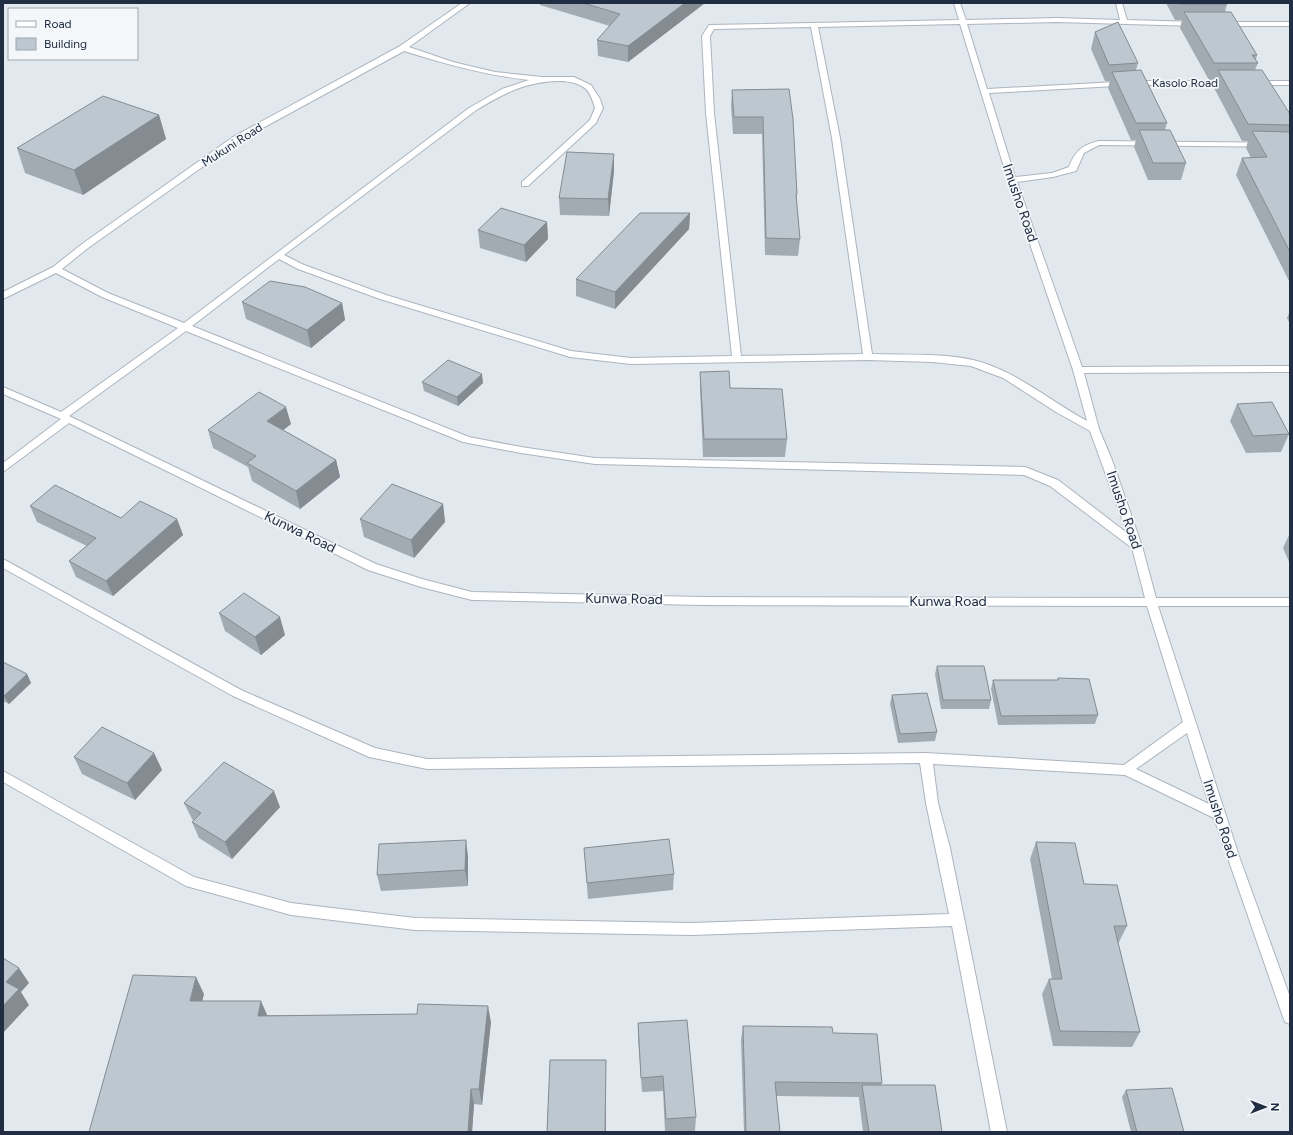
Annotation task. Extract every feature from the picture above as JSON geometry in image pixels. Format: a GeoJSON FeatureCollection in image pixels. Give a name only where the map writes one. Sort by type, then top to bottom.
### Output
{"type":"FeatureCollection","features":[{"type":"Feature","properties":{"kind":"street","name":"Mukuni Road"},"geometry":{"type":"LineString","coordinates":[[3,296],[56,269],[85,246],[236,139],[403,48],[467,3]]}},
{"type":"Feature","properties":{"kind":"street","name":"Imusho Road"},"geometry":{"type":"LineString","coordinates":[[957,3],[1012,180],[1078,370],[1094,429],[1107,460],[1137,546],[1151,601],[1218,814],[1290,1017]]}},
{"type":"Feature","properties":{"kind":"street"},"geometry":{"type":"LineString","coordinates":[[1119,3],[1124,23]]}},
{"type":"Feature","properties":{"kind":"street"},"geometry":{"type":"LineString","coordinates":[[737,359],[710,113],[706,36],[712,27],[727,25],[1057,20],[1124,23],[1290,24]]}},
{"type":"Feature","properties":{"kind":"street"},"geometry":{"type":"LineString","coordinates":[[814,24],[836,138],[868,357]]}},
{"type":"Feature","properties":{"kind":"street"},"geometry":{"type":"LineString","coordinates":[[403,48],[451,64],[495,74],[542,79],[571,79],[588,87],[596,99],[599,108],[593,121],[525,184]]}},
{"type":"Feature","properties":{"kind":"street"},"geometry":{"type":"LineString","coordinates":[[3,468],[65,417],[414,154],[454,121],[510,87],[542,79]]}},
{"type":"Feature","properties":{"kind":"street","name":"Kasolo Road"},"geometry":{"type":"LineString","coordinates":[[985,91],[1135,83],[1236,83]]}},
{"type":"Feature","properties":{"kind":"street"},"geometry":{"type":"LineString","coordinates":[[1251,83],[1290,83]]}},
{"type":"Feature","properties":{"kind":"street"},"geometry":{"type":"LineString","coordinates":[[1012,180],[1053,175],[1073,169],[1078,154],[1086,147],[1099,143],[1290,145]]}},
{"type":"Feature","properties":{"kind":"street"},"geometry":{"type":"LineString","coordinates":[[278,255],[301,267],[383,297],[570,354],[631,361],[868,357],[932,359],[972,363],[1006,376],[1059,410],[1094,429]]}},
{"type":"Feature","properties":{"kind":"street"},"geometry":{"type":"LineString","coordinates":[[56,269],[105,295],[467,440],[595,461],[1025,471],[1054,483],[1137,546]]}},
{"type":"Feature","properties":{"kind":"street"},"geometry":{"type":"LineString","coordinates":[[1078,370],[1290,369]]}},
{"type":"Feature","properties":{"kind":"street","name":"Kunwa Road"},"geometry":{"type":"LineString","coordinates":[[3,390],[65,417],[372,567],[421,583],[472,596],[702,601],[1290,602]]}},
{"type":"Feature","properties":{"kind":"street"},"geometry":{"type":"LineString","coordinates":[[3,563],[237,693],[373,753],[427,764],[926,758],[1126,770],[1218,814]]}},
{"type":"Feature","properties":{"kind":"street"},"geometry":{"type":"LineString","coordinates":[[1126,770],[1190,724]]}},
{"type":"Feature","properties":{"kind":"street"},"geometry":{"type":"LineString","coordinates":[[926,758],[932,803],[999,1132]]}},
{"type":"Feature","properties":{"kind":"street"},"geometry":{"type":"LineString","coordinates":[[3,776],[191,882],[291,909],[415,924],[691,929],[957,920]]}},
{"type":"Feature","properties":{"kind":"building"},"geometry":{"type":"Polygon","coordinates":[[[583,3],[685,3],[628,46],[597,40],[620,14],[583,3]]]}},
{"type":"Feature","properties":{"kind":"building"},"geometry":{"type":"Polygon","coordinates":[[[1179,3],[1226,3],[1227,4],[1180,4],[1179,3]]]}},
{"type":"Feature","properties":{"kind":"building"},"geometry":{"type":"Polygon","coordinates":[[[1184,12],[1231,12],[1257,55],[1252,55],[1258,63],[1214,63],[1184,12]]]}},
{"type":"Feature","properties":{"kind":"building"},"geometry":{"type":"Polygon","coordinates":[[[1118,22],[1138,63],[1109,65],[1095,32],[1118,22]]]}},
{"type":"Feature","properties":{"kind":"building"},"geometry":{"type":"Polygon","coordinates":[[[1141,70],[1167,123],[1136,123],[1112,72],[1141,70]]]}},
{"type":"Feature","properties":{"kind":"building"},"geometry":{"type":"Polygon","coordinates":[[[1218,70],[1262,70],[1290,114],[1290,125],[1248,124],[1218,70]]]}},
{"type":"Feature","properties":{"kind":"building"},"geometry":{"type":"Polygon","coordinates":[[[789,89],[793,119],[796,194],[800,239],[766,238],[763,117],[734,117],[732,90],[789,89]]]}},
{"type":"Feature","properties":{"kind":"building"},"geometry":{"type":"Polygon","coordinates":[[[103,96],[159,115],[74,170],[17,148],[103,96]]]}},
{"type":"Feature","properties":{"kind":"building"},"geometry":{"type":"Polygon","coordinates":[[[1139,130],[1170,130],[1186,163],[1153,163],[1139,130]]]}},
{"type":"Feature","properties":{"kind":"building"},"geometry":{"type":"Polygon","coordinates":[[[1252,131],[1290,132],[1290,252],[1242,158],[1267,157],[1252,131]]]}},
{"type":"Feature","properties":{"kind":"building"},"geometry":{"type":"Polygon","coordinates":[[[567,152],[614,154],[608,199],[559,198],[567,152]]]}},
{"type":"Feature","properties":{"kind":"building"},"geometry":{"type":"Polygon","coordinates":[[[501,208],[547,222],[524,245],[478,230],[501,208]]]}},
{"type":"Feature","properties":{"kind":"building"},"geometry":{"type":"Polygon","coordinates":[[[640,213],[690,213],[615,292],[576,279],[640,213]]]}},
{"type":"Feature","properties":{"kind":"building"},"geometry":{"type":"Polygon","coordinates":[[[270,281],[305,287],[342,303],[307,330],[242,302],[270,281]]]}},
{"type":"Feature","properties":{"kind":"building"},"geometry":{"type":"Polygon","coordinates":[[[448,360],[482,374],[457,397],[422,382],[448,360]]]}},
{"type":"Feature","properties":{"kind":"building"},"geometry":{"type":"Polygon","coordinates":[[[729,371],[730,388],[782,389],[787,439],[704,439],[700,372],[729,371]]]}},
{"type":"Feature","properties":{"kind":"building"},"geometry":{"type":"Polygon","coordinates":[[[259,392],[286,407],[267,421],[336,460],[296,491],[247,463],[256,456],[208,430],[259,392]]]}},
{"type":"Feature","properties":{"kind":"building"},"geometry":{"type":"Polygon","coordinates":[[[1272,402],[1289,434],[1253,436],[1237,404],[1272,402]]]}},
{"type":"Feature","properties":{"kind":"building"},"geometry":{"type":"Polygon","coordinates":[[[392,484],[443,504],[411,540],[360,519],[392,484]]]}},
{"type":"Feature","properties":{"kind":"building"},"geometry":{"type":"Polygon","coordinates":[[[55,485],[121,518],[140,501],[177,519],[106,581],[69,561],[96,538],[30,506],[55,485]]]}},
{"type":"Feature","properties":{"kind":"building"},"geometry":{"type":"Polygon","coordinates":[[[244,593],[280,617],[255,637],[219,613],[244,593]]]}},
{"type":"Feature","properties":{"kind":"building"},"geometry":{"type":"Polygon","coordinates":[[[3,662],[27,674],[4,696],[3,695],[3,662]]]}},
{"type":"Feature","properties":{"kind":"building"},"geometry":{"type":"Polygon","coordinates":[[[937,666],[984,666],[991,700],[943,700],[937,666]]]}},
{"type":"Feature","properties":{"kind":"building"},"geometry":{"type":"Polygon","coordinates":[[[1058,678],[1089,679],[1098,715],[1001,716],[993,680],[1058,680],[1058,678]]]}},
{"type":"Feature","properties":{"kind":"building"},"geometry":{"type":"Polygon","coordinates":[[[927,693],[937,732],[900,734],[892,695],[927,693]]]}},
{"type":"Feature","properties":{"kind":"building"},"geometry":{"type":"Polygon","coordinates":[[[102,727],[154,753],[127,783],[74,757],[102,727]]]}},
{"type":"Feature","properties":{"kind":"building"},"geometry":{"type":"Polygon","coordinates":[[[224,762],[274,791],[225,842],[192,822],[201,813],[184,803],[224,762]]]}},
{"type":"Feature","properties":{"kind":"building"},"geometry":{"type":"Polygon","coordinates":[[[669,839],[674,874],[587,883],[584,848],[669,839]]]}},
{"type":"Feature","properties":{"kind":"building"},"geometry":{"type":"Polygon","coordinates":[[[466,840],[465,870],[377,875],[379,844],[466,840]]]}},
{"type":"Feature","properties":{"kind":"building"},"geometry":{"type":"Polygon","coordinates":[[[1036,842],[1075,843],[1084,884],[1117,885],[1127,926],[1114,926],[1140,1032],[1060,1031],[1049,979],[1062,979],[1036,842]]]}},
{"type":"Feature","properties":{"kind":"building"},"geometry":{"type":"Polygon","coordinates":[[[3,958],[19,968],[6,982],[19,989],[3,1006],[3,958]]]}},
{"type":"Feature","properties":{"kind":"building"},"geometry":{"type":"Polygon","coordinates":[[[133,975],[196,977],[190,1001],[261,1001],[258,1016],[417,1014],[418,1004],[488,1006],[479,1089],[471,1089],[468,1132],[89,1132],[133,975]]]}},
{"type":"Feature","properties":{"kind":"building"},"geometry":{"type":"Polygon","coordinates":[[[687,1020],[696,1117],[666,1119],[663,1076],[641,1078],[638,1023],[687,1020]]]}},
{"type":"Feature","properties":{"kind":"building"},"geometry":{"type":"Polygon","coordinates":[[[743,1026],[832,1027],[833,1033],[877,1034],[882,1083],[775,1082],[780,1132],[746,1132],[743,1026]]]}},
{"type":"Feature","properties":{"kind":"building"},"geometry":{"type":"Polygon","coordinates":[[[550,1060],[606,1060],[605,1132],[547,1132],[550,1060]]]}},
{"type":"Feature","properties":{"kind":"building"},"geometry":{"type":"Polygon","coordinates":[[[862,1085],[935,1085],[942,1132],[869,1132],[862,1085]]]}},
{"type":"Feature","properties":{"kind":"building"},"geometry":{"type":"Polygon","coordinates":[[[1172,1088],[1184,1132],[1137,1132],[1126,1090],[1172,1088]]]}}]}
